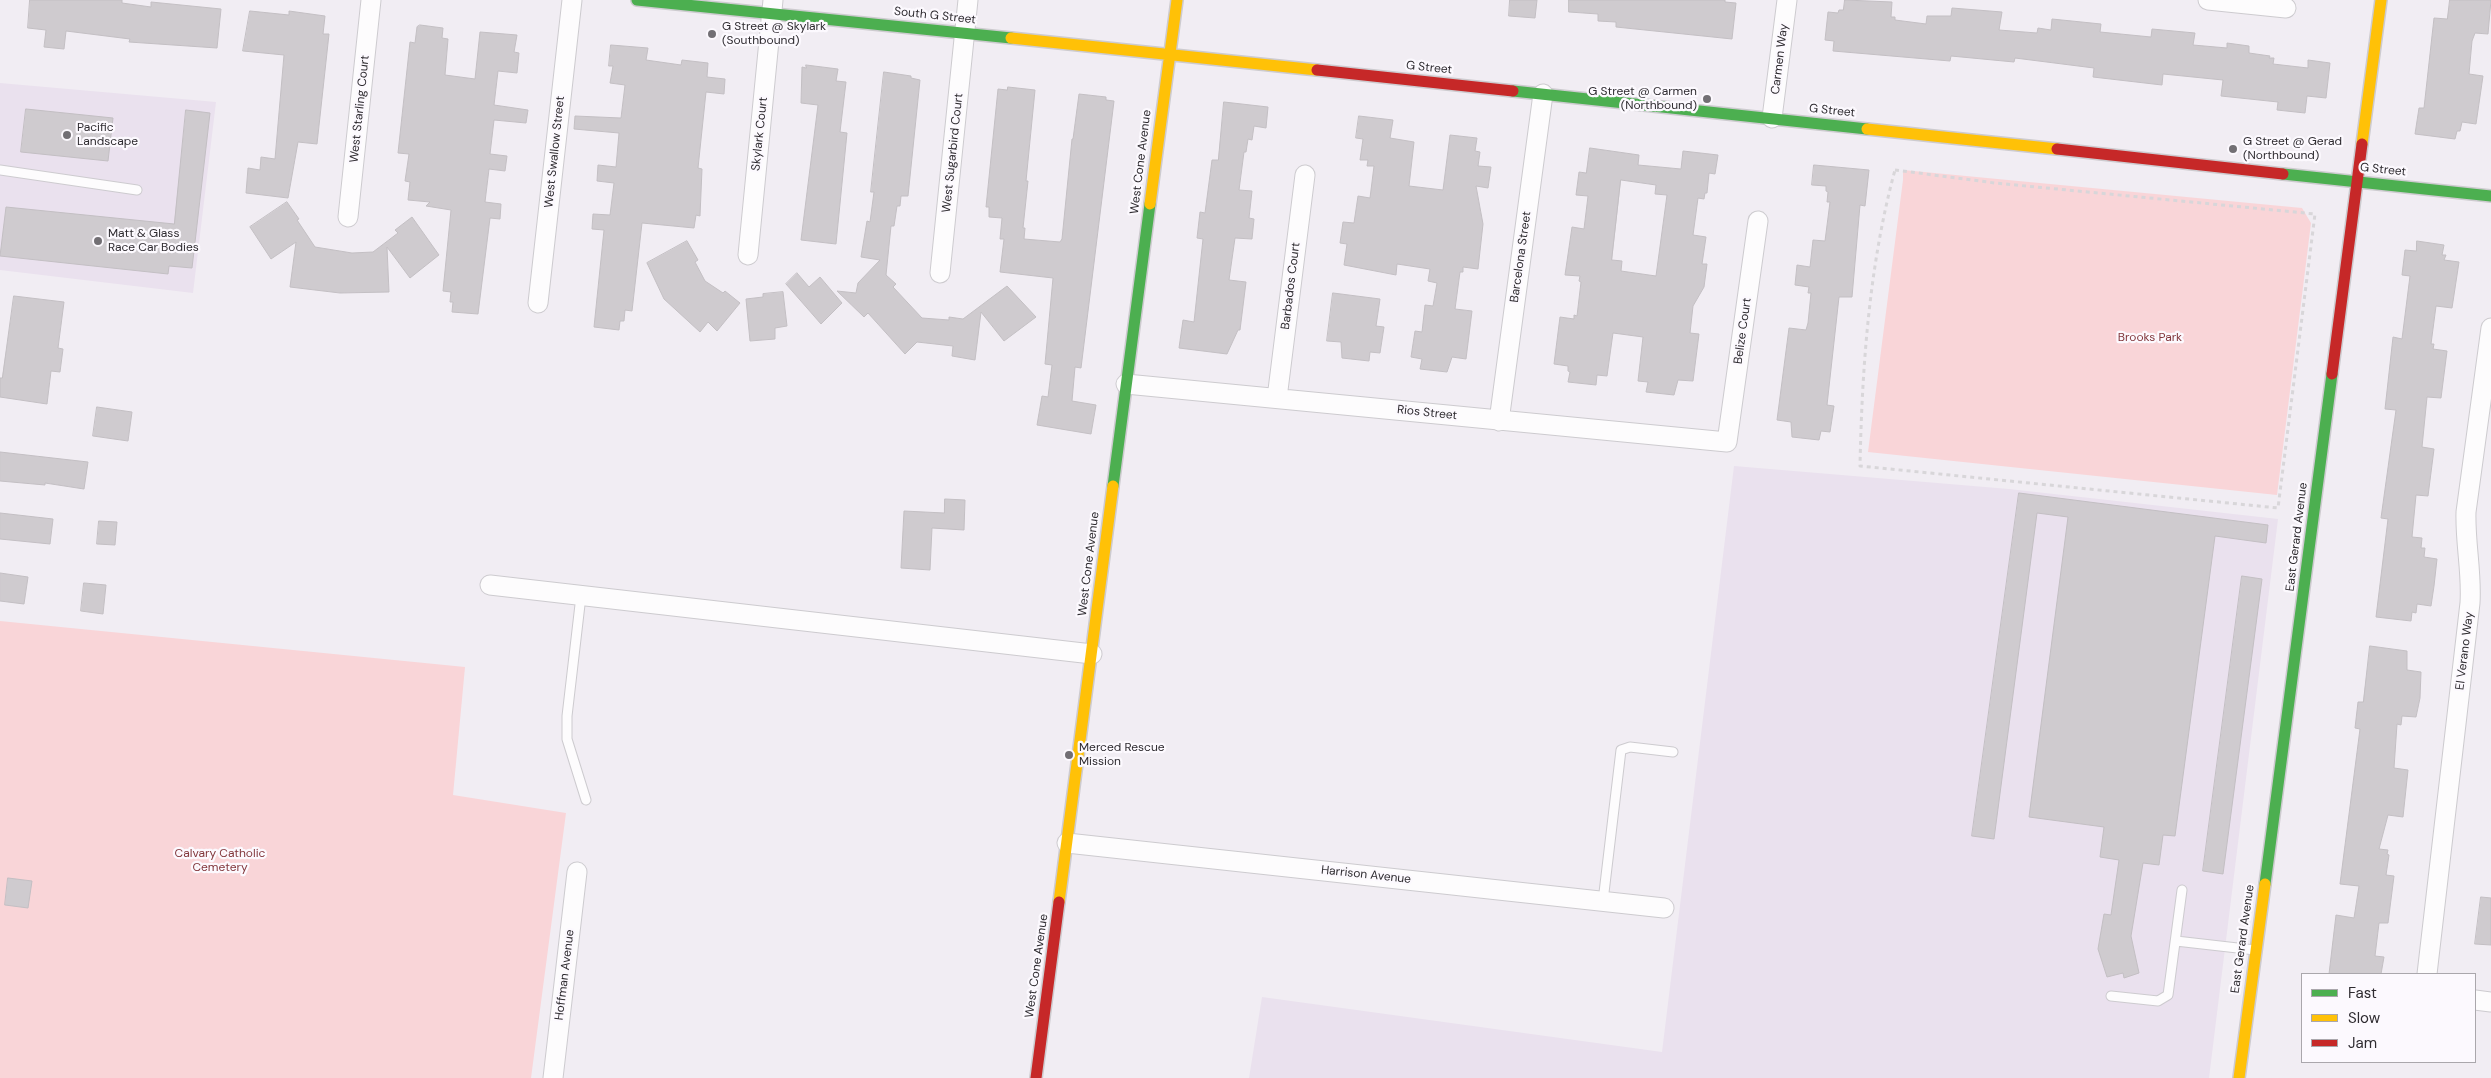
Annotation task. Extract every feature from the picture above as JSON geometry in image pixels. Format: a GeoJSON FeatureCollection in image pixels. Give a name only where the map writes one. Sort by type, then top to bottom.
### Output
{"type":"FeatureCollection","features":[{"type":"Feature","properties":{"kind":"street","name":"West Starling Court"},"geometry":{"type":"LineString","coordinates":[[348,217],[371,0]]}},
{"type":"Feature","properties":{"kind":"street","name":"West Swallow Street"},"geometry":{"type":"LineString","coordinates":[[538,303],[572,0]]}},
{"type":"Feature","properties":{"kind":"street","name":"South G Street"},"geometry":{"type":"LineString","coordinates":[[637,0],[773,7],[965,33],[1169,54]]}},
{"type":"Feature","properties":{"kind":"street","name":"West Sugarbird Court"},"geometry":{"type":"LineString","coordinates":[[940,273],[968,0]]}},
{"type":"Feature","properties":{"kind":"street","name":"West Cone Avenue"},"geometry":{"type":"LineString","coordinates":[[1036,1078],[1176,0]]}},
{"type":"Feature","properties":{"kind":"street","name":"Carmen Way"},"geometry":{"type":"LineString","coordinates":[[1772,118],[1787,0]]}},
{"type":"Feature","properties":{"kind":"street"},"geometry":{"type":"LineString","coordinates":[[2208,0],[2286,8]]}},
{"type":"Feature","properties":{"kind":"street","name":"East Gerard Avenue"},"geometry":{"type":"LineString","coordinates":[[2238,1078],[2314,516],[2355,181],[2380,0]]}},
{"type":"Feature","properties":{"kind":"street","name":"Skylark Court"},"geometry":{"type":"LineString","coordinates":[[748,255],[773,7]]}},
{"type":"Feature","properties":{"kind":"street","name":"G Street"},"geometry":{"type":"LineString","coordinates":[[1169,54],[2491,196]]}},
{"type":"Feature","properties":{"kind":"street","name":"Barcelona Street"},"geometry":{"type":"LineString","coordinates":[[1499,421],[1543,94]]}},
{"type":"Feature","properties":{"kind":"street","name":"Barbados Court"},"geometry":{"type":"LineString","coordinates":[[1277,398],[1305,175]]}},
{"type":"Feature","properties":{"kind":"street","name":"Belize Court"},"geometry":{"type":"LineString","coordinates":[[1728,442],[1758,221]]}},
{"type":"Feature","properties":{"kind":"street","name":"El Verano Way"},"geometry":{"type":"LineString","coordinates":[[2427,973],[2470,603],[2472,578],[2466,533],[2466,512],[2491,328]]}},
{"type":"Feature","properties":{"kind":"street","name":"Rios Street"},"geometry":{"type":"LineString","coordinates":[[1126,384],[1728,442]]}},
{"type":"Feature","properties":{"kind":"street"},"geometry":{"type":"LineString","coordinates":[[490,585],[1092,654]]}},
{"type":"Feature","properties":{"kind":"street","name":"Harrison Avenue"},"geometry":{"type":"LineString","coordinates":[[1067,843],[1664,908]]}},
{"type":"Feature","properties":{"kind":"street","name":"Hoffman Avenue"},"geometry":{"type":"LineString","coordinates":[[553,1078],[577,872]]}},
{"type":"Feature","properties":{"kind":"street"},"geometry":{"type":"LineString","coordinates":[[2476,1000],[2491,1002]]}},
{"type":"Feature","properties":{"kind":"lane"},"geometry":{"type":"LineString","coordinates":[[0,170],[137,190]]}},
{"type":"Feature","properties":{"kind":"lane"},"geometry":{"type":"LineString","coordinates":[[581,596],[567,716],[567,739],[586,800]]}},
{"type":"Feature","properties":{"kind":"lane"},"geometry":{"type":"LineString","coordinates":[[1603,901],[1622,750],[1630,747],[1673,752]]}},
{"type":"Feature","properties":{"kind":"lane"},"geometry":{"type":"LineString","coordinates":[[2111,996],[2158,1001],[2168,995],[2182,890]]}},
{"type":"Feature","properties":{"kind":"lane"},"geometry":{"type":"LineString","coordinates":[[2176,941],[2256,950]]}},
{"type":"Feature","properties":{"kind":"path"},"geometry":{"type":"LineString","coordinates":[[1895,170],[1995,183],[2315,214],[2278,508],[1992,479],[1860,466],[1862,393],[1870,315],[1880,241],[1895,170]]}},
{"type":"Feature","properties":{"kind":"shaded area"},"geometry":{"type":"Polygon","coordinates":[[[0,83],[216,102],[193,293],[0,270],[0,83]]]}},
{"type":"Feature","properties":{"kind":"shaded area"},"geometry":{"type":"Polygon","coordinates":[[[1734,466],[2009,489],[2278,519],[2209,1078],[1249,1078],[1262,997],[1662,1052],[1734,466]]]}},
{"type":"Feature","properties":{"kind":"green space","name":"Brooks Park"},"geometry":{"type":"Polygon","coordinates":[[[1903,170],[2302,208],[2311,223],[2277,495],[1868,452],[1903,170]]]}},
{"type":"Feature","properties":{"kind":"green space","name":"Calvary Catholic Cemetery"},"geometry":{"type":"Polygon","coordinates":[[[0,621],[465,667],[453,795],[566,813],[531,1078],[0,1078],[0,621]]]}},
{"type":"Feature","properties":{"kind":"building"},"geometry":{"type":"Polygon","coordinates":[[[30,0],[122,0],[122,3],[151,7],[151,2],[221,9],[217,48],[129,42],[130,39],[66,31],[64,49],[44,47],[46,30],[28,28],[30,0]]]}},
{"type":"Feature","properties":{"kind":"building"},"geometry":{"type":"Polygon","coordinates":[[[1510,0],[1537,0],[1535,18],[1509,16],[1510,0]]]}},
{"type":"Feature","properties":{"kind":"building"},"geometry":{"type":"Polygon","coordinates":[[[1569,0],[1725,0],[1725,2],[1736,3],[1732,39],[1616,27],[1616,22],[1598,21],[1598,14],[1569,12],[1569,0]]]}},
{"type":"Feature","properties":{"kind":"building"},"geometry":{"type":"Polygon","coordinates":[[[1845,0],[1892,2],[1891,17],[1895,17],[1895,20],[1926,24],[1927,16],[1951,16],[1952,8],[2002,12],[1999,30],[2037,33],[2038,28],[2051,30],[2052,19],[2101,24],[2100,32],[2151,37],[2152,29],[2195,33],[2193,45],[2227,48],[2227,43],[2249,46],[2249,53],[2270,56],[2269,58],[2274,58],[2273,64],[2308,68],[2308,60],[2330,63],[2326,98],[2307,96],[2305,113],[2277,110],[2278,102],[2221,96],[2223,80],[2163,74],[2162,85],[2093,77],[2094,68],[2015,58],[2014,62],[1951,56],[1950,61],[1833,51],[1834,41],[1825,40],[1828,12],[1838,13],[1839,10],[1843,10],[1845,0]]]}},
{"type":"Feature","properties":{"kind":"building"},"geometry":{"type":"Polygon","coordinates":[[[2450,0],[2491,0],[2488,34],[2475,33],[2472,41],[2469,74],[2483,76],[2476,124],[2462,122],[2460,131],[2457,131],[2455,139],[2415,134],[2419,108],[2424,108],[2434,18],[2447,19],[2450,0]]]}},
{"type":"Feature","properties":{"kind":"building"},"geometry":{"type":"Polygon","coordinates":[[[250,11],[289,15],[289,11],[325,16],[323,34],[329,34],[317,144],[298,142],[288,198],[246,193],[248,168],[260,170],[261,157],[275,159],[284,55],[243,51],[250,11]]]}},
{"type":"Feature","properties":{"kind":"building"},"geometry":{"type":"Polygon","coordinates":[[[420,25],[443,28],[442,38],[448,39],[445,75],[475,79],[480,32],[517,35],[514,52],[519,53],[517,73],[498,71],[494,105],[528,110],[526,123],[494,120],[490,154],[507,156],[505,171],[489,169],[485,202],[501,204],[500,219],[490,218],[478,314],[452,312],[451,292],[443,291],[451,210],[426,206],[430,202],[408,200],[410,182],[405,181],[409,154],[398,153],[410,42],[415,43],[417,27],[420,25]]]}},
{"type":"Feature","properties":{"kind":"building"},"geometry":{"type":"Polygon","coordinates":[[[611,45],[648,48],[646,60],[681,65],[682,60],[708,63],[707,77],[725,79],[724,94],[706,92],[698,168],[702,169],[700,216],[696,215],[694,228],[642,223],[632,311],[625,310],[624,321],[620,321],[619,330],[594,327],[604,230],[592,229],[593,214],[610,215],[614,183],[597,181],[598,165],[616,167],[619,133],[574,129],[575,116],[621,118],[625,85],[610,83],[613,66],[609,66],[611,45]]]}},
{"type":"Feature","properties":{"kind":"building"},"geometry":{"type":"Polygon","coordinates":[[[806,65],[838,69],[836,81],[846,82],[840,132],[847,133],[836,244],[801,240],[818,105],[801,103],[802,67],[806,68],[806,65]]]}},
{"type":"Feature","properties":{"kind":"building"},"geometry":{"type":"Polygon","coordinates":[[[884,72],[911,76],[911,78],[920,80],[908,196],[901,196],[900,206],[897,206],[894,226],[891,226],[886,275],[896,284],[893,287],[922,318],[949,320],[949,317],[963,319],[1007,286],[1036,317],[1004,341],[981,312],[975,360],[952,356],[953,346],[917,342],[905,354],[868,313],[864,317],[837,291],[856,293],[858,283],[880,260],[861,257],[867,221],[870,222],[874,192],[871,192],[884,72]]]}},
{"type":"Feature","properties":{"kind":"building"},"geometry":{"type":"Polygon","coordinates":[[[1008,87],[1035,90],[1026,181],[1028,181],[1023,228],[1025,228],[1024,239],[1060,242],[1062,239],[1072,139],[1079,94],[1106,97],[1106,100],[1114,101],[1081,368],[1075,367],[1072,401],[1096,405],[1091,434],[1037,425],[1042,396],[1048,397],[1052,365],[1045,364],[1053,278],[1000,272],[1004,239],[1000,239],[1002,218],[989,217],[989,207],[986,207],[998,89],[1007,90],[1008,87]]]}},
{"type":"Feature","properties":{"kind":"building"},"geometry":{"type":"Polygon","coordinates":[[[1224,102],[1268,107],[1266,128],[1254,126],[1252,140],[1248,139],[1246,152],[1244,152],[1239,190],[1252,191],[1249,218],[1254,219],[1252,239],[1235,238],[1229,280],[1246,282],[1240,330],[1238,330],[1227,354],[1179,348],[1183,320],[1194,322],[1203,239],[1197,238],[1200,212],[1205,213],[1212,160],[1218,160],[1224,102]]]}},
{"type":"Feature","properties":{"kind":"building","name":"Pacific Landscape"},"geometry":{"type":"Polygon","coordinates":[[[26,109],[113,118],[108,161],[21,152],[26,109]]]}},
{"type":"Feature","properties":{"kind":"building","name":"Matt & Glass Race Car Bodies"},"geometry":{"type":"Polygon","coordinates":[[[186,110],[210,113],[192,268],[169,266],[168,274],[0,256],[6,207],[174,224],[186,110]]]}},
{"type":"Feature","properties":{"kind":"building"},"geometry":{"type":"Polygon","coordinates":[[[1359,116],[1393,120],[1390,138],[1414,142],[1409,186],[1443,190],[1450,135],[1477,138],[1475,151],[1480,152],[1478,166],[1491,167],[1488,188],[1476,186],[1483,224],[1478,269],[1463,267],[1463,272],[1460,272],[1455,309],[1472,311],[1466,359],[1452,357],[1447,372],[1420,369],[1422,359],[1411,357],[1415,331],[1422,332],[1425,305],[1433,306],[1437,283],[1428,281],[1430,269],[1397,264],[1396,275],[1344,265],[1347,244],[1340,243],[1343,222],[1354,223],[1358,196],[1370,198],[1374,166],[1367,166],[1368,160],[1360,160],[1363,139],[1356,138],[1359,116]]]}},
{"type":"Feature","properties":{"kind":"building"},"geometry":{"type":"Polygon","coordinates":[[[1590,148],[1639,155],[1638,165],[1681,169],[1683,151],[1718,155],[1715,174],[1709,173],[1707,193],[1705,193],[1704,199],[1698,198],[1693,235],[1706,237],[1702,264],[1707,264],[1704,287],[1693,306],[1690,333],[1699,334],[1693,381],[1678,380],[1674,395],[1646,392],[1648,382],[1638,381],[1643,337],[1613,333],[1607,376],[1597,375],[1596,385],[1568,382],[1570,372],[1568,371],[1568,366],[1554,364],[1560,317],[1574,319],[1574,315],[1577,316],[1580,276],[1565,275],[1572,227],[1584,229],[1588,196],[1576,195],[1579,172],[1586,173],[1590,148]],[[1621,180],[1612,260],[1622,261],[1621,271],[1656,276],[1667,195],[1655,194],[1656,185],[1621,180]]]}},
{"type":"Feature","properties":{"kind":"building"},"geometry":{"type":"Polygon","coordinates":[[[1814,165],[1869,170],[1865,206],[1860,205],[1852,297],[1839,297],[1827,405],[1834,406],[1830,432],[1821,431],[1819,440],[1792,437],[1791,422],[1777,420],[1789,328],[1806,330],[1808,323],[1811,293],[1808,293],[1809,287],[1795,285],[1797,265],[1810,267],[1813,240],[1825,241],[1830,202],[1827,202],[1828,192],[1826,191],[1826,186],[1812,185],[1814,165]]]}},
{"type":"Feature","properties":{"kind":"building"},"geometry":{"type":"Polygon","coordinates":[[[287,202],[315,247],[352,253],[373,252],[398,233],[395,230],[412,217],[439,255],[410,278],[387,247],[389,292],[340,293],[290,287],[296,242],[271,259],[250,227],[287,202]]]}},
{"type":"Feature","properties":{"kind":"building"},"geometry":{"type":"Polygon","coordinates":[[[687,241],[698,260],[695,262],[705,281],[723,293],[725,291],[740,303],[717,331],[708,322],[700,332],[664,299],[647,263],[687,241]]]}},
{"type":"Feature","properties":{"kind":"building"},"geometry":{"type":"Polygon","coordinates":[[[2417,241],[2444,245],[2442,255],[2446,255],[2444,260],[2459,262],[2452,308],[2436,306],[2431,344],[2434,344],[2433,349],[2447,351],[2441,398],[2427,397],[2422,447],[2434,449],[2428,496],[2416,495],[2412,537],[2422,538],[2421,548],[2425,548],[2424,557],[2437,559],[2434,586],[2431,606],[2417,604],[2416,613],[2412,612],[2411,621],[2376,617],[2388,519],[2381,518],[2396,410],[2385,409],[2393,337],[2402,339],[2410,276],[2402,275],[2405,250],[2416,251],[2417,241]]]}},
{"type":"Feature","properties":{"kind":"building"},"geometry":{"type":"Polygon","coordinates":[[[797,273],[809,287],[820,277],[842,303],[821,324],[786,284],[797,273]]]}},
{"type":"Feature","properties":{"kind":"building"},"geometry":{"type":"Polygon","coordinates":[[[783,292],[787,326],[775,328],[775,339],[750,341],[746,299],[763,297],[763,294],[783,292]]]}},
{"type":"Feature","properties":{"kind":"building"},"geometry":{"type":"Polygon","coordinates":[[[1333,293],[1380,299],[1376,326],[1384,327],[1380,353],[1370,352],[1369,361],[1342,358],[1341,342],[1327,341],[1333,293]]]}},
{"type":"Feature","properties":{"kind":"building"},"geometry":{"type":"Polygon","coordinates":[[[14,296],[64,302],[58,348],[63,349],[60,372],[51,371],[47,404],[0,397],[0,378],[2,378],[14,296]]]}},
{"type":"Feature","properties":{"kind":"building"},"geometry":{"type":"Polygon","coordinates":[[[97,407],[132,412],[128,441],[93,436],[97,407]]]}},
{"type":"Feature","properties":{"kind":"building"},"geometry":{"type":"Polygon","coordinates":[[[0,452],[88,462],[84,489],[45,483],[45,485],[0,481],[0,452]]]}},
{"type":"Feature","properties":{"kind":"building"},"geometry":{"type":"Polygon","coordinates":[[[2019,493],[2268,525],[2266,543],[2215,536],[2175,836],[2163,835],[2159,865],[2143,863],[2131,936],[2139,973],[2124,978],[2123,973],[2107,977],[2098,949],[2104,914],[2111,915],[2119,860],[2100,857],[2104,827],[2029,817],[2068,517],[2037,513],[1994,839],[1972,836],[2019,493]]]}},
{"type":"Feature","properties":{"kind":"building"},"geometry":{"type":"Polygon","coordinates":[[[945,499],[965,500],[964,530],[932,528],[930,570],[901,568],[904,511],[944,513],[945,499]]]}},
{"type":"Feature","properties":{"kind":"building"},"geometry":{"type":"Polygon","coordinates":[[[0,513],[53,519],[50,544],[0,539],[0,513]]]}},
{"type":"Feature","properties":{"kind":"building"},"geometry":{"type":"Polygon","coordinates":[[[99,521],[117,522],[115,545],[97,544],[99,521]]]}},
{"type":"Feature","properties":{"kind":"building"},"geometry":{"type":"Polygon","coordinates":[[[0,573],[28,577],[24,604],[0,601],[0,573]]]}},
{"type":"Feature","properties":{"kind":"building"},"geometry":{"type":"Polygon","coordinates":[[[2242,576],[2262,579],[2223,874],[2203,871],[2242,576]]]}},
{"type":"Feature","properties":{"kind":"building"},"geometry":{"type":"Polygon","coordinates":[[[84,583],[106,585],[103,614],[81,611],[84,583]]]}},
{"type":"Feature","properties":{"kind":"building"},"geometry":{"type":"Polygon","coordinates":[[[2370,646],[2407,651],[2407,670],[2421,672],[2420,698],[2416,717],[2402,716],[2401,725],[2397,724],[2394,768],[2408,770],[2403,817],[2388,815],[2379,849],[2388,850],[2386,875],[2394,876],[2388,923],[2379,923],[2375,956],[2384,957],[2381,973],[2329,973],[2336,915],[2354,918],[2359,886],[2340,884],[2360,729],[2355,728],[2358,702],[2363,702],[2370,646]]]}},
{"type":"Feature","properties":{"kind":"building"},"geometry":{"type":"Polygon","coordinates":[[[8,878],[32,881],[28,908],[5,905],[8,878]]]}},
{"type":"Feature","properties":{"kind":"building"},"geometry":{"type":"Polygon","coordinates":[[[2481,897],[2491,898],[2491,945],[2475,944],[2481,897]]]}},
{"type":"Feature","properties":{"kind":"traffic: fast"},"geometry":{"type":"LineString","coordinates":[[637,0],[1011,38]]}},
{"type":"Feature","properties":{"kind":"traffic: fast"},"geometry":{"type":"LineString","coordinates":[[1513,91],[1867,129]]}},
{"type":"Feature","properties":{"kind":"traffic: fast"},"geometry":{"type":"LineString","coordinates":[[2283,174],[2491,196]]}},
{"type":"Feature","properties":{"kind":"traffic: fast"},"geometry":{"type":"LineString","coordinates":[[1113,486],[1150,204]]}},
{"type":"Feature","properties":{"kind":"traffic: fast"},"geometry":{"type":"LineString","coordinates":[[2265,884],[2332,374]]}},
{"type":"Feature","properties":{"kind":"traffic: slow"},"geometry":{"type":"LineString","coordinates":[[1150,204],[1177,0]]}},
{"type":"Feature","properties":{"kind":"traffic: slow"},"geometry":{"type":"LineString","coordinates":[[2362,144],[2381,0]]}},
{"type":"Feature","properties":{"kind":"traffic: slow"},"geometry":{"type":"LineString","coordinates":[[1011,38],[1317,70]]}},
{"type":"Feature","properties":{"kind":"traffic: slow"},"geometry":{"type":"LineString","coordinates":[[1867,129],[2057,149]]}},
{"type":"Feature","properties":{"kind":"traffic: slow"},"geometry":{"type":"LineString","coordinates":[[1059,902],[1113,486]]}},
{"type":"Feature","properties":{"kind":"traffic: slow"},"geometry":{"type":"LineString","coordinates":[[2239,1078],[2265,884]]}},
{"type":"Feature","properties":{"kind":"traffic: jam"},"geometry":{"type":"LineString","coordinates":[[1317,70],[1513,91]]}},
{"type":"Feature","properties":{"kind":"traffic: jam"},"geometry":{"type":"LineString","coordinates":[[2332,374],[2362,144]]}},
{"type":"Feature","properties":{"kind":"traffic: jam"},"geometry":{"type":"LineString","coordinates":[[2057,149],[2283,174]]}},
{"type":"Feature","properties":{"kind":"traffic: jam"},"geometry":{"type":"LineString","coordinates":[[1036,1078],[1059,902]]}},
{"type":"Feature","properties":{"kind":"place","name":"G Street @ Skylark (Southbound)"},"geometry":{"type":"Point","coordinates":[712,34]}},
{"type":"Feature","properties":{"kind":"place","name":"G Street @ Carmen (Northbound)"},"geometry":{"type":"Point","coordinates":[1707,99]}},
{"type":"Feature","properties":{"kind":"place","name":"Pacific Landscape"},"geometry":{"type":"Point","coordinates":[67,135]}},
{"type":"Feature","properties":{"kind":"place","name":"G Street @ Gerad (Northbound)"},"geometry":{"type":"Point","coordinates":[2233,149]}},
{"type":"Feature","properties":{"kind":"place","name":"Matt & Glass Race Car Bodies"},"geometry":{"type":"Point","coordinates":[98,241]}},
{"type":"Feature","properties":{"kind":"place","name":"Merced Rescue Mission"},"geometry":{"type":"Point","coordinates":[1069,755]}}]}
